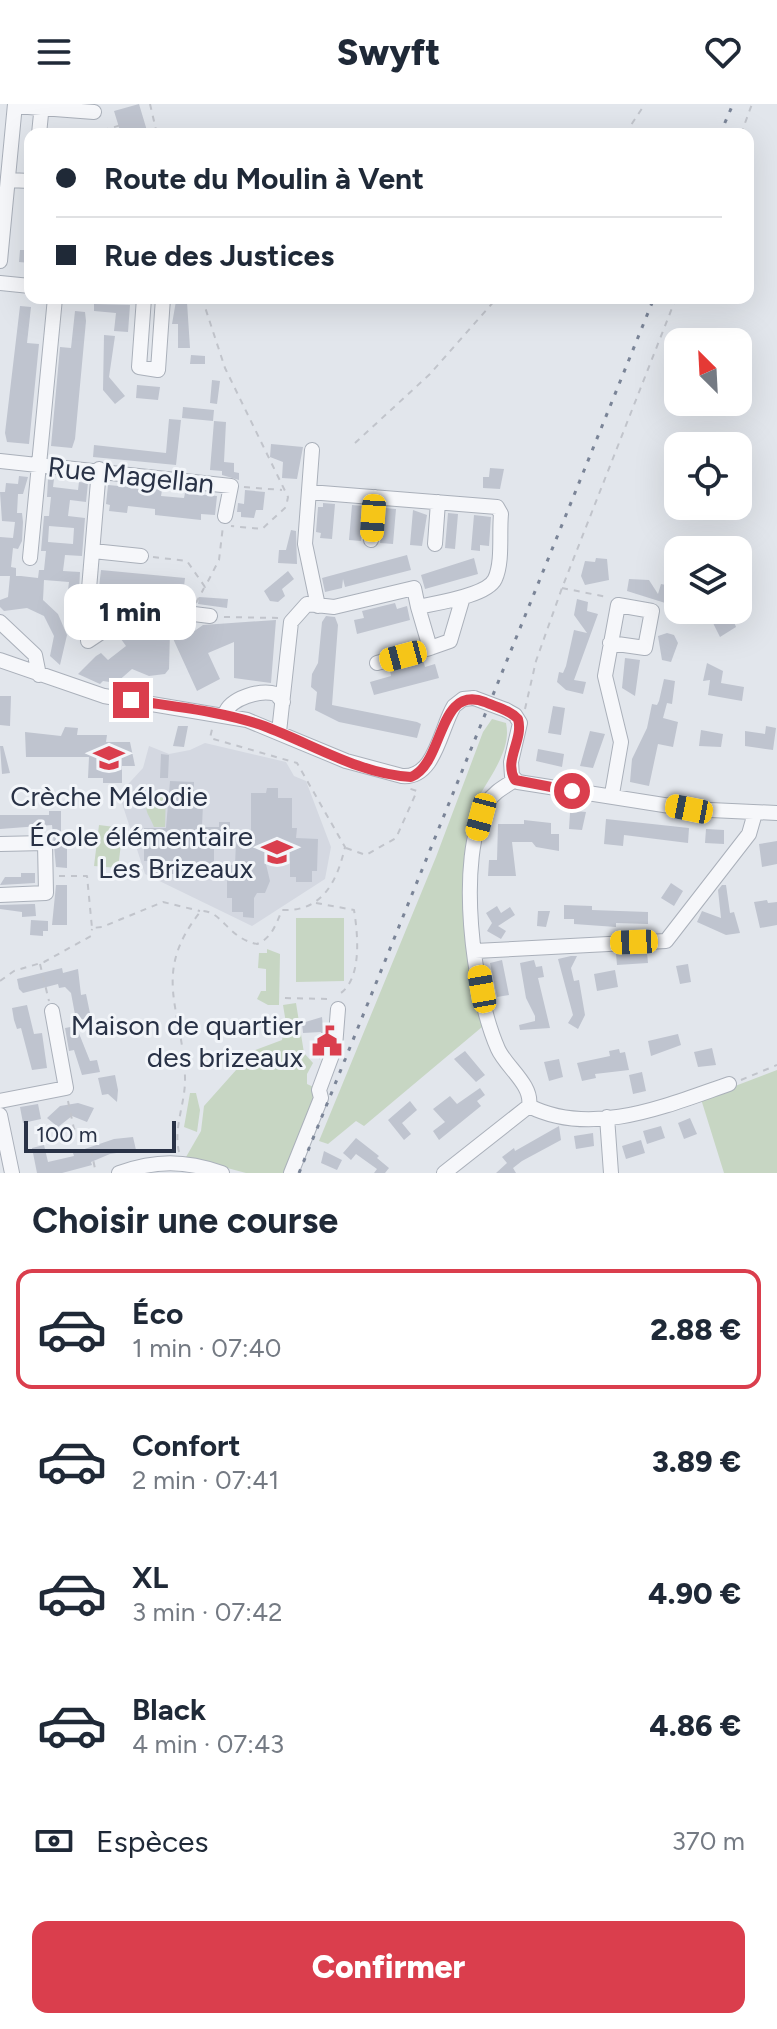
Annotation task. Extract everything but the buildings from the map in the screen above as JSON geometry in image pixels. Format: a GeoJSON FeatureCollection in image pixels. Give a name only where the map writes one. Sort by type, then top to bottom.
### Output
{"type":"FeatureCollection","features":[{"type":"Feature","properties":{"kind":"street"},"geometry":{"type":"LineString","coordinates":[[0,261],[15,105],[94,112]]}},
{"type":"Feature","properties":{"kind":"street"},"geometry":{"type":"LineString","coordinates":[[39,128],[41,106]]}},
{"type":"Feature","properties":{"kind":"street"},"geometry":{"type":"LineString","coordinates":[[8,180],[24,181]]}},
{"type":"Feature","properties":{"kind":"street"},"geometry":{"type":"LineString","coordinates":[[0,283],[24,285]]}},
{"type":"Feature","properties":{"kind":"street"},"geometry":{"type":"LineString","coordinates":[[30,558],[54,304]]}},
{"type":"Feature","properties":{"kind":"street"},"geometry":{"type":"LineString","coordinates":[[144,304],[139,367],[158,370],[163,304]]}},
{"type":"Feature","properties":{"kind":"street"},"geometry":{"type":"LineString","coordinates":[[312,450],[305,544],[318,606]]}},
{"type":"Feature","properties":{"kind":"street","name":"Rue Magellan"},"geometry":{"type":"LineString","coordinates":[[0,461],[99,469],[231,486],[225,516]]}},
{"type":"Feature","properties":{"kind":"street"},"geometry":{"type":"LineString","coordinates":[[99,469],[88,601],[88,641],[127,615],[176,620],[191,614]]}},
{"type":"Feature","properties":{"kind":"street"},"geometry":{"type":"LineString","coordinates":[[309,492],[497,507],[501,514],[497,575],[490,586],[418,607]]}},
{"type":"Feature","properties":{"kind":"street"},"geometry":{"type":"LineString","coordinates":[[371,540],[375,497]]}},
{"type":"Feature","properties":{"kind":"street"},"geometry":{"type":"LineString","coordinates":[[435,544],[438,502]]}},
{"type":"Feature","properties":{"kind":"street"},"geometry":{"type":"LineString","coordinates":[[93,551],[141,556]]}},
{"type":"Feature","properties":{"kind":"street"},"geometry":{"type":"LineString","coordinates":[[279,732],[293,619],[307,604],[334,607],[414,588],[430,648]]}},
{"type":"Feature","properties":{"kind":"street"},"geometry":{"type":"LineString","coordinates":[[377,663],[450,641],[470,594]]}},
{"type":"Feature","properties":{"kind":"street"},"geometry":{"type":"LineString","coordinates":[[88,601],[210,616]]}},
{"type":"Feature","properties":{"kind":"street"},"geometry":{"type":"LineString","coordinates":[[610,643],[645,648],[652,611],[618,605],[610,643],[605,676],[621,742],[612,794]]}},
{"type":"Feature","properties":{"kind":"street"},"geometry":{"type":"LineString","coordinates":[[0,622],[35,655],[39,675]]}},
{"type":"Feature","properties":{"kind":"street"},"geometry":{"type":"LineString","coordinates":[[0,660],[104,696],[220,713],[279,732],[346,761],[411,777],[428,764],[454,706],[463,699],[474,698],[512,714],[520,725],[511,762],[515,780]]}},
{"type":"Feature","properties":{"kind":"street"},"geometry":{"type":"LineString","coordinates":[[220,713],[231,704],[262,692],[276,694],[283,702]]}},
{"type":"Feature","properties":{"kind":"street"},"geometry":{"type":"LineString","coordinates":[[529,1106],[525,1087],[505,1063],[493,1037],[475,951],[473,846],[486,805],[494,794],[515,780],[689,809],[777,813]]}},
{"type":"Feature","properties":{"kind":"street"},"geometry":{"type":"LineString","coordinates":[[475,951],[666,941],[749,834],[755,813]]}},
{"type":"Feature","properties":{"kind":"street"},"geometry":{"type":"LineString","coordinates":[[0,844],[45,843],[46,900],[0,895]]}},
{"type":"Feature","properties":{"kind":"street"},"geometry":{"type":"LineString","coordinates":[[291,1173],[321,1098],[319,1090],[335,1047],[338,1009]]}},
{"type":"Feature","properties":{"kind":"street"},"geometry":{"type":"LineString","coordinates":[[0,1101],[66,1088],[52,1011]]}},
{"type":"Feature","properties":{"kind":"street"},"geometry":{"type":"LineString","coordinates":[[529,1106],[546,1114],[607,1117],[650,1111],[729,1084]]}},
{"type":"Feature","properties":{"kind":"street"},"geometry":{"type":"LineString","coordinates":[[444,1173],[529,1106]]}},
{"type":"Feature","properties":{"kind":"street"},"geometry":{"type":"LineString","coordinates":[[0,1115],[12,1173]]}},
{"type":"Feature","properties":{"kind":"street"},"geometry":{"type":"LineString","coordinates":[[607,1117],[611,1173]]}},
{"type":"Feature","properties":{"kind":"street"},"geometry":{"type":"LineString","coordinates":[[119,1173],[179,1162],[222,1173]]}},
{"type":"Feature","properties":{"kind":"path"},"geometry":{"type":"LineString","coordinates":[[150,104],[156,128]]}},
{"type":"Feature","properties":{"kind":"path"},"geometry":{"type":"LineString","coordinates":[[629,128],[645,104]]}},
{"type":"Feature","properties":{"kind":"path"},"geometry":{"type":"LineString","coordinates":[[743,128],[752,104]]}},
{"type":"Feature","properties":{"kind":"path"},"geometry":{"type":"LineString","coordinates":[[113,128],[121,125]]}},
{"type":"Feature","properties":{"kind":"path"},"geometry":{"type":"LineString","coordinates":[[204,304],[225,368],[288,497],[286,507],[262,529],[230,526],[225,516]]}},
{"type":"Feature","properties":{"kind":"path"},"geometry":{"type":"LineString","coordinates":[[355,443],[430,374],[492,304]]}},
{"type":"Feature","properties":{"kind":"path"},"geometry":{"type":"LineString","coordinates":[[512,714],[523,714],[528,703],[536,661],[562,588],[674,304]]}},
{"type":"Feature","properties":{"kind":"path"},"geometry":{"type":"LineString","coordinates":[[231,486],[283,490]]}},
{"type":"Feature","properties":{"kind":"path"},"geometry":{"type":"LineString","coordinates":[[191,614],[197,596],[219,560],[225,516]]}},
{"type":"Feature","properties":{"kind":"path"},"geometry":{"type":"LineString","coordinates":[[141,556],[187,561],[205,587]]}},
{"type":"Feature","properties":{"kind":"path"},"geometry":{"type":"LineString","coordinates":[[562,588],[609,598],[618,605]]}},
{"type":"Feature","properties":{"kind":"path"},"geometry":{"type":"LineString","coordinates":[[210,616],[293,619]]}},
{"type":"Feature","properties":{"kind":"path"},"geometry":{"type":"LineString","coordinates":[[220,713],[210,738],[297,763],[345,847],[366,855],[396,838],[417,791],[396,785]]}},
{"type":"Feature","properties":{"kind":"path"},"geometry":{"type":"LineString","coordinates":[[92,928],[102,927],[163,902],[215,913],[236,938],[257,944],[266,940],[277,925],[282,910],[298,911],[315,903],[334,882],[345,847]]}},
{"type":"Feature","properties":{"kind":"path"},"geometry":{"type":"LineString","coordinates":[[0,981],[14,971],[40,963],[91,936],[87,876],[45,875]]}},
{"type":"Feature","properties":{"kind":"path"},"geometry":{"type":"LineString","coordinates":[[285,998],[331,999],[343,993],[355,971],[354,910],[315,903]]}},
{"type":"Feature","properties":{"kind":"path"},"geometry":{"type":"LineString","coordinates":[[179,1162],[185,1078],[172,998],[172,971],[176,947],[201,911]]}},
{"type":"Feature","properties":{"kind":"path"},"geometry":{"type":"LineString","coordinates":[[40,963],[52,1011]]}},
{"type":"Feature","properties":{"kind":"path"},"geometry":{"type":"LineString","coordinates":[[729,1084],[777,1065]]}},
{"type":"Feature","properties":{"kind":"path"},"geometry":{"type":"LineString","coordinates":[[66,1088],[74,1129],[87,1132],[96,1173]]}},
{"type":"Feature","properties":{"kind":"shaded area"},"geometry":{"type":"Polygon","coordinates":[[[205,743],[286,762],[294,776],[306,781],[331,847],[325,879],[252,926],[145,874],[119,794],[143,768],[149,746],[169,754],[205,743]]]}},
{"type":"Feature","properties":{"kind":"green space"},"geometry":{"type":"Polygon","coordinates":[[[492,719],[506,723],[507,736],[499,763],[471,813],[465,875],[470,952],[482,1027],[364,1126],[356,1121],[328,1144],[319,1141],[436,857],[483,732],[492,719]]]}},
{"type":"Feature","properties":{"kind":"green space"},"geometry":{"type":"Polygon","coordinates":[[[150,793],[166,793],[165,827],[154,827],[148,814],[146,804],[150,793]]]}},
{"type":"Feature","properties":{"kind":"green space"},"geometry":{"type":"Polygon","coordinates":[[[99,825],[123,828],[118,868],[94,866],[99,825]]]}},
{"type":"Feature","properties":{"kind":"green space"},"geometry":{"type":"Polygon","coordinates":[[[296,918],[344,918],[344,981],[296,982],[296,918]]]}},
{"type":"Feature","properties":{"kind":"green space"},"geometry":{"type":"Polygon","coordinates":[[[267,949],[280,954],[279,1005],[268,1005],[257,999],[261,991],[266,991],[266,969],[258,968],[259,953],[267,953],[267,949]]]}},
{"type":"Feature","properties":{"kind":"green space"},"geometry":{"type":"Polygon","coordinates":[[[296,1003],[304,1053],[313,1063],[307,1074],[307,1084],[320,1090],[294,1173],[246,1173],[186,1157],[201,1131],[204,1106],[253,1051],[282,1040],[286,1023],[283,1005],[296,1003]]]}},
{"type":"Feature","properties":{"kind":"green space"},"geometry":{"type":"Polygon","coordinates":[[[777,1070],[777,1173],[724,1173],[701,1099],[777,1070]]]}},
{"type":"Feature","properties":{"kind":"green space"},"geometry":{"type":"Polygon","coordinates":[[[190,1093],[196,1093],[200,1110],[197,1132],[184,1127],[190,1093]]]}},
{"type":"Feature","properties":{"kind":"railway"},"geometry":{"type":"LineString","coordinates":[[723,128],[733,104]]}},
{"type":"Feature","properties":{"kind":"railway"},"geometry":{"type":"LineString","coordinates":[[299,1173],[652,304]]}},
{"type":"Feature","properties":{"kind":"place","name":"Crèche Mélodie"},"geometry":{"type":"Point","coordinates":[109,758]}},
{"type":"Feature","properties":{"kind":"place","name":"École élémentaire Les Brizeaux"},"geometry":{"type":"Point","coordinates":[277,852]}},
{"type":"Feature","properties":{"kind":"place","name":"Maison de quartier des brizeaux"},"geometry":{"type":"Point","coordinates":[327,1041]}},
{"type":"Feature","properties":{"kind":"route"},"geometry":{"type":"LineString","coordinates":[[131,700],[225,714],[266,727],[346,761],[411,777],[425,769],[454,706],[463,699],[474,698],[506,710],[518,719],[520,725],[511,762],[515,780],[572,791]]}}]}
